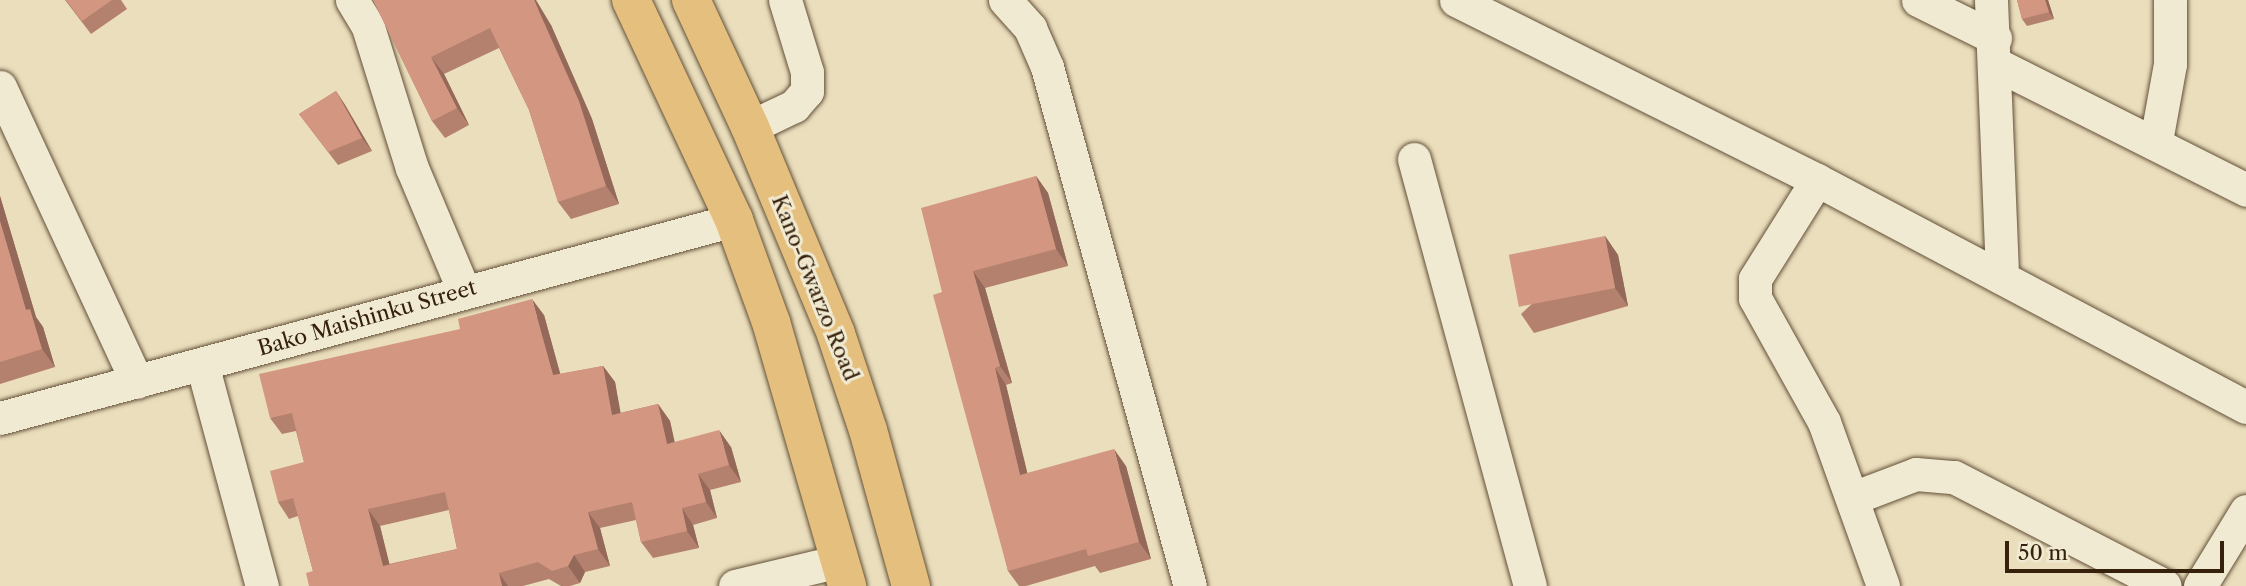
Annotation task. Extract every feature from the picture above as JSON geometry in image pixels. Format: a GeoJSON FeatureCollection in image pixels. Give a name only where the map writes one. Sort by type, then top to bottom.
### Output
{"type":"FeatureCollection","features":[{"type":"Feature","properties":{"kind":"main road"},"geometry":{"type":"LineString","coordinates":[[631,0],[734,220],[771,323],[843,573]]}},
{"type":"Feature","properties":{"kind":"main road","name":"Kano-Gwarzo Road"},"geometry":{"type":"LineString","coordinates":[[691,0],[750,127],[836,334],[869,430],[911,586]]}},
{"type":"Feature","properties":{"kind":"street"},"geometry":{"type":"LineString","coordinates":[[352,0],[368,26],[412,168],[464,291]]}},
{"type":"Feature","properties":{"kind":"street"},"geometry":{"type":"LineString","coordinates":[[750,127],[794,106],[807,91],[807,72],[785,0]]}},
{"type":"Feature","properties":{"kind":"street"},"geometry":{"type":"LineString","coordinates":[[1005,0],[1030,27],[1047,67],[1190,586]]}},
{"type":"Feature","properties":{"kind":"street"},"geometry":{"type":"LineString","coordinates":[[1456,0],[1817,180],[2246,407]]}},
{"type":"Feature","properties":{"kind":"street"},"geometry":{"type":"LineString","coordinates":[[1918,0],[1995,51],[2246,191]]}},
{"type":"Feature","properties":{"kind":"street"},"geometry":{"type":"LineString","coordinates":[[1991,0],[2003,278]]}},
{"type":"Feature","properties":{"kind":"street"},"geometry":{"type":"LineString","coordinates":[[2156,141],[2170,64],[2170,0]]}},
{"type":"Feature","properties":{"kind":"street"},"geometry":{"type":"LineString","coordinates":[[0,87],[137,382]]}},
{"type":"Feature","properties":{"kind":"street"},"geometry":{"type":"LineString","coordinates":[[1414,159],[1530,586]]}},
{"type":"Feature","properties":{"kind":"street"},"geometry":{"type":"LineString","coordinates":[[1817,180],[1755,279],[1755,298],[1824,422],[1882,586]]}},
{"type":"Feature","properties":{"kind":"street","name":"Bako Maishinku Street"},"geometry":{"type":"LineString","coordinates":[[0,418],[734,220]]}},
{"type":"Feature","properties":{"kind":"street"},"geometry":{"type":"LineString","coordinates":[[202,364],[262,586]]}},
{"type":"Feature","properties":{"kind":"street"},"geometry":{"type":"LineString","coordinates":[[1853,498],[1916,474],[1954,477],[2165,586]]}},
{"type":"Feature","properties":{"kind":"street"},"geometry":{"type":"LineString","coordinates":[[2200,586],[2246,511]]}},
{"type":"Feature","properties":{"kind":"street"},"geometry":{"type":"LineString","coordinates":[[736,586],[843,573]]}},
{"type":"Feature","properties":{"kind":"building"},"geometry":{"type":"Polygon","coordinates":[[[66,0],[112,0],[82,21],[66,0]]]}},
{"type":"Feature","properties":{"kind":"building"},"geometry":{"type":"Polygon","coordinates":[[[373,0],[534,0],[579,101],[606,186],[558,202],[529,110],[490,28],[431,57],[457,108],[432,121],[373,0]]]}},
{"type":"Feature","properties":{"kind":"building"},"geometry":{"type":"Polygon","coordinates":[[[2017,0],[2045,0],[2049,12],[2022,19],[2017,0]]]}},
{"type":"Feature","properties":{"kind":"building"},"geometry":{"type":"Polygon","coordinates":[[[336,91],[362,138],[328,152],[299,114],[336,91]]]}},
{"type":"Feature","properties":{"kind":"building"},"geometry":{"type":"Polygon","coordinates":[[[1036,176],[1056,249],[973,271],[1000,366],[995,368],[1020,475],[1114,449],[1139,542],[1088,556],[1086,549],[1008,571],[933,295],[942,292],[921,208],[1036,176]]]}},
{"type":"Feature","properties":{"kind":"building"},"geometry":{"type":"Polygon","coordinates":[[[0,221],[26,310],[30,309],[42,349],[0,362],[0,221]]]}},
{"type":"Feature","properties":{"kind":"building"},"geometry":{"type":"Polygon","coordinates":[[[1605,236],[1615,288],[1519,307],[1509,255],[1605,236]]]}},
{"type":"Feature","properties":{"kind":"building"},"geometry":{"type":"Polygon","coordinates":[[[532,299],[553,375],[603,366],[612,415],[658,404],[667,444],[719,430],[729,465],[698,474],[706,502],[682,508],[687,531],[641,542],[632,502],[588,512],[598,549],[574,555],[568,566],[552,571],[538,562],[499,573],[502,586],[309,586],[306,573],[313,571],[293,498],[278,502],[270,471],[304,462],[292,413],[270,418],[259,374],[460,329],[458,319],[532,299]],[[445,492],[368,509],[383,566],[457,549],[445,492]]]}}]}
